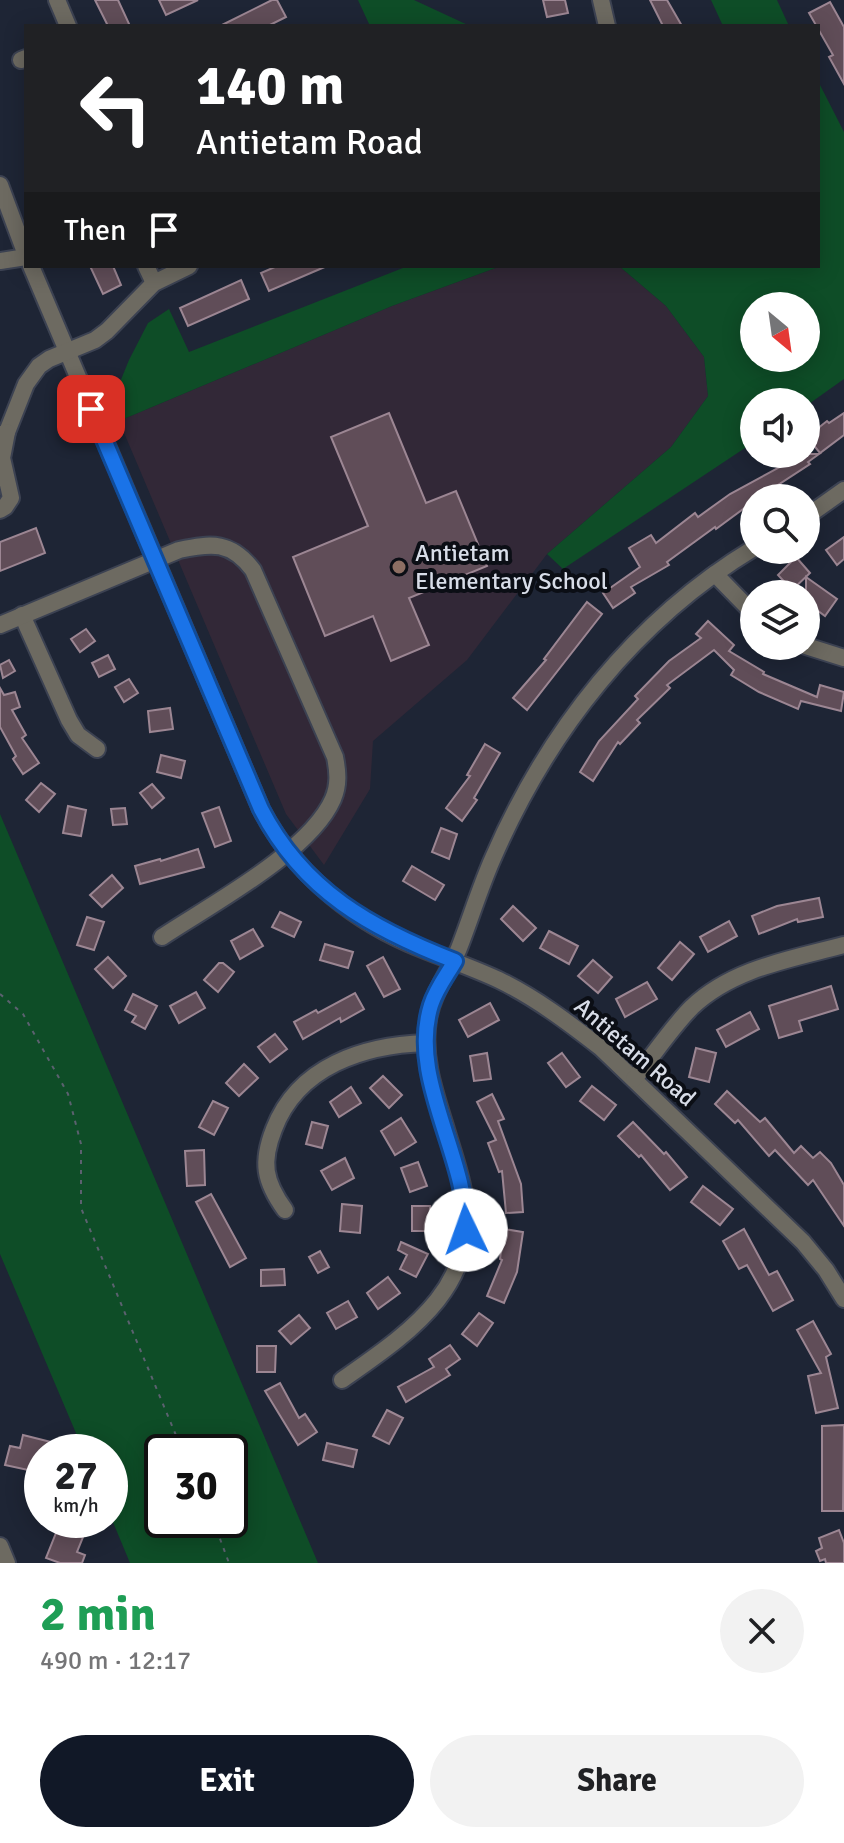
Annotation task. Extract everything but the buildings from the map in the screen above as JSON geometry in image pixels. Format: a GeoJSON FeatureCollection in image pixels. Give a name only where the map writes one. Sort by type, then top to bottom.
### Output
{"type":"FeatureCollection","features":[{"type":"Feature","properties":{"kind":"street"},"geometry":{"type":"LineString","coordinates":[[57,0],[67,24]]}},
{"type":"Feature","properties":{"kind":"street"},"geometry":{"type":"LineString","coordinates":[[601,0],[607,24]]}},
{"type":"Feature","properties":{"kind":"street"},"geometry":{"type":"LineString","coordinates":[[0,185],[24,251]]}},
{"type":"Feature","properties":{"kind":"street"},"geometry":{"type":"LineString","coordinates":[[0,261],[24,256]]}},
{"type":"Feature","properties":{"kind":"street","name":"Antietam Road"},"geometry":{"type":"LineString","coordinates":[[32,268],[261,809],[288,853],[327,892],[373,925],[536,1001],[601,1048],[803,1242],[844,1299]]}},
{"type":"Feature","properties":{"kind":"street"},"geometry":{"type":"LineString","coordinates":[[147,268],[154,283]]}},
{"type":"Feature","properties":{"kind":"street"},"geometry":{"type":"LineString","coordinates":[[0,510],[11,498],[2,458],[4,433],[31,375],[49,359],[95,340],[154,283],[182,268]]}},
{"type":"Feature","properties":{"kind":"street"},"geometry":{"type":"LineString","coordinates":[[820,507],[844,490]]}},
{"type":"Feature","properties":{"kind":"street"},"geometry":{"type":"LineString","coordinates":[[0,625],[179,550],[213,545],[235,552],[245,560],[260,584],[329,743],[337,771],[337,785],[327,810],[288,853],[162,937]]}},
{"type":"Feature","properties":{"kind":"street"},"geometry":{"type":"LineString","coordinates":[[342,1380],[397,1341],[427,1315],[451,1281],[462,1251],[466,1210],[463,1189],[431,1081],[426,1043],[432,1001],[455,961],[493,858],[537,770],[583,702],[642,634],[676,604],[740,557]]}},
{"type":"Feature","properties":{"kind":"street"},"geometry":{"type":"LineString","coordinates":[[715,574],[740,600]]}},
{"type":"Feature","properties":{"kind":"street"},"geometry":{"type":"LineString","coordinates":[[22,615],[69,720],[78,735],[97,749]]}},
{"type":"Feature","properties":{"kind":"street"},"geometry":{"type":"LineString","coordinates":[[820,650],[844,658]]}},
{"type":"Feature","properties":{"kind":"street"},"geometry":{"type":"LineString","coordinates":[[634,1079],[691,1008],[709,993],[754,970],[844,945]]}},
{"type":"Feature","properties":{"kind":"street"},"geometry":{"type":"LineString","coordinates":[[285,1210],[272,1192],[265,1158],[276,1123],[299,1089],[314,1075],[358,1053],[391,1045],[426,1043]]}},
{"type":"Feature","properties":{"kind":"street"},"geometry":{"type":"LineString","coordinates":[[0,1546],[7,1563]]}},
{"type":"Feature","properties":{"kind":"path"},"geometry":{"type":"LineString","coordinates":[[0,994],[23,1014],[68,1094],[81,1144],[81,1208],[175,1434]]}},
{"type":"Feature","properties":{"kind":"path"},"geometry":{"type":"LineString","coordinates":[[220,1538],[229,1563]]}},
{"type":"Feature","properties":{"kind":"shaded area"},"geometry":{"type":"Polygon","coordinates":[[[496,268],[621,268],[666,306],[704,357],[708,396],[671,447],[547,554],[467,660],[373,741],[370,789],[324,865],[286,814],[119,421],[392,306],[496,268]]]}},
{"type":"Feature","properties":{"kind":"green space"},"geometry":{"type":"Polygon","coordinates":[[[358,0],[414,0],[466,24],[369,24],[358,0]]]}},
{"type":"Feature","properties":{"kind":"green space"},"geometry":{"type":"Polygon","coordinates":[[[711,0],[777,0],[788,24],[722,24],[711,0]]]}},
{"type":"Feature","properties":{"kind":"green space"},"geometry":{"type":"Polygon","coordinates":[[[820,85],[844,132],[844,379],[820,396],[820,388],[740,388],[740,451],[563,569],[547,554],[671,447],[708,396],[704,357],[666,306],[621,268],[820,268],[820,85]]]}},
{"type":"Feature","properties":{"kind":"green space"},"geometry":{"type":"Polygon","coordinates":[[[403,268],[496,268],[392,306],[119,421],[120,382],[148,323],[169,309],[189,352],[403,268]]]}},
{"type":"Feature","properties":{"kind":"green space"},"geometry":{"type":"Polygon","coordinates":[[[0,814],[318,1563],[130,1563],[120,1538],[128,1538],[128,1434],[76,1434],[0,1254],[0,814]]]}},
{"type":"Feature","properties":{"kind":"place","name":"Antietam Elementary School"},"geometry":{"type":"Point","coordinates":[399,567]}},
{"type":"Feature","properties":{"kind":"route"},"geometry":{"type":"LineString","coordinates":[[91,409],[275,836],[299,865],[346,908],[407,942],[455,961],[432,1001],[426,1043],[431,1081],[463,1189],[466,1230]]}}]}
